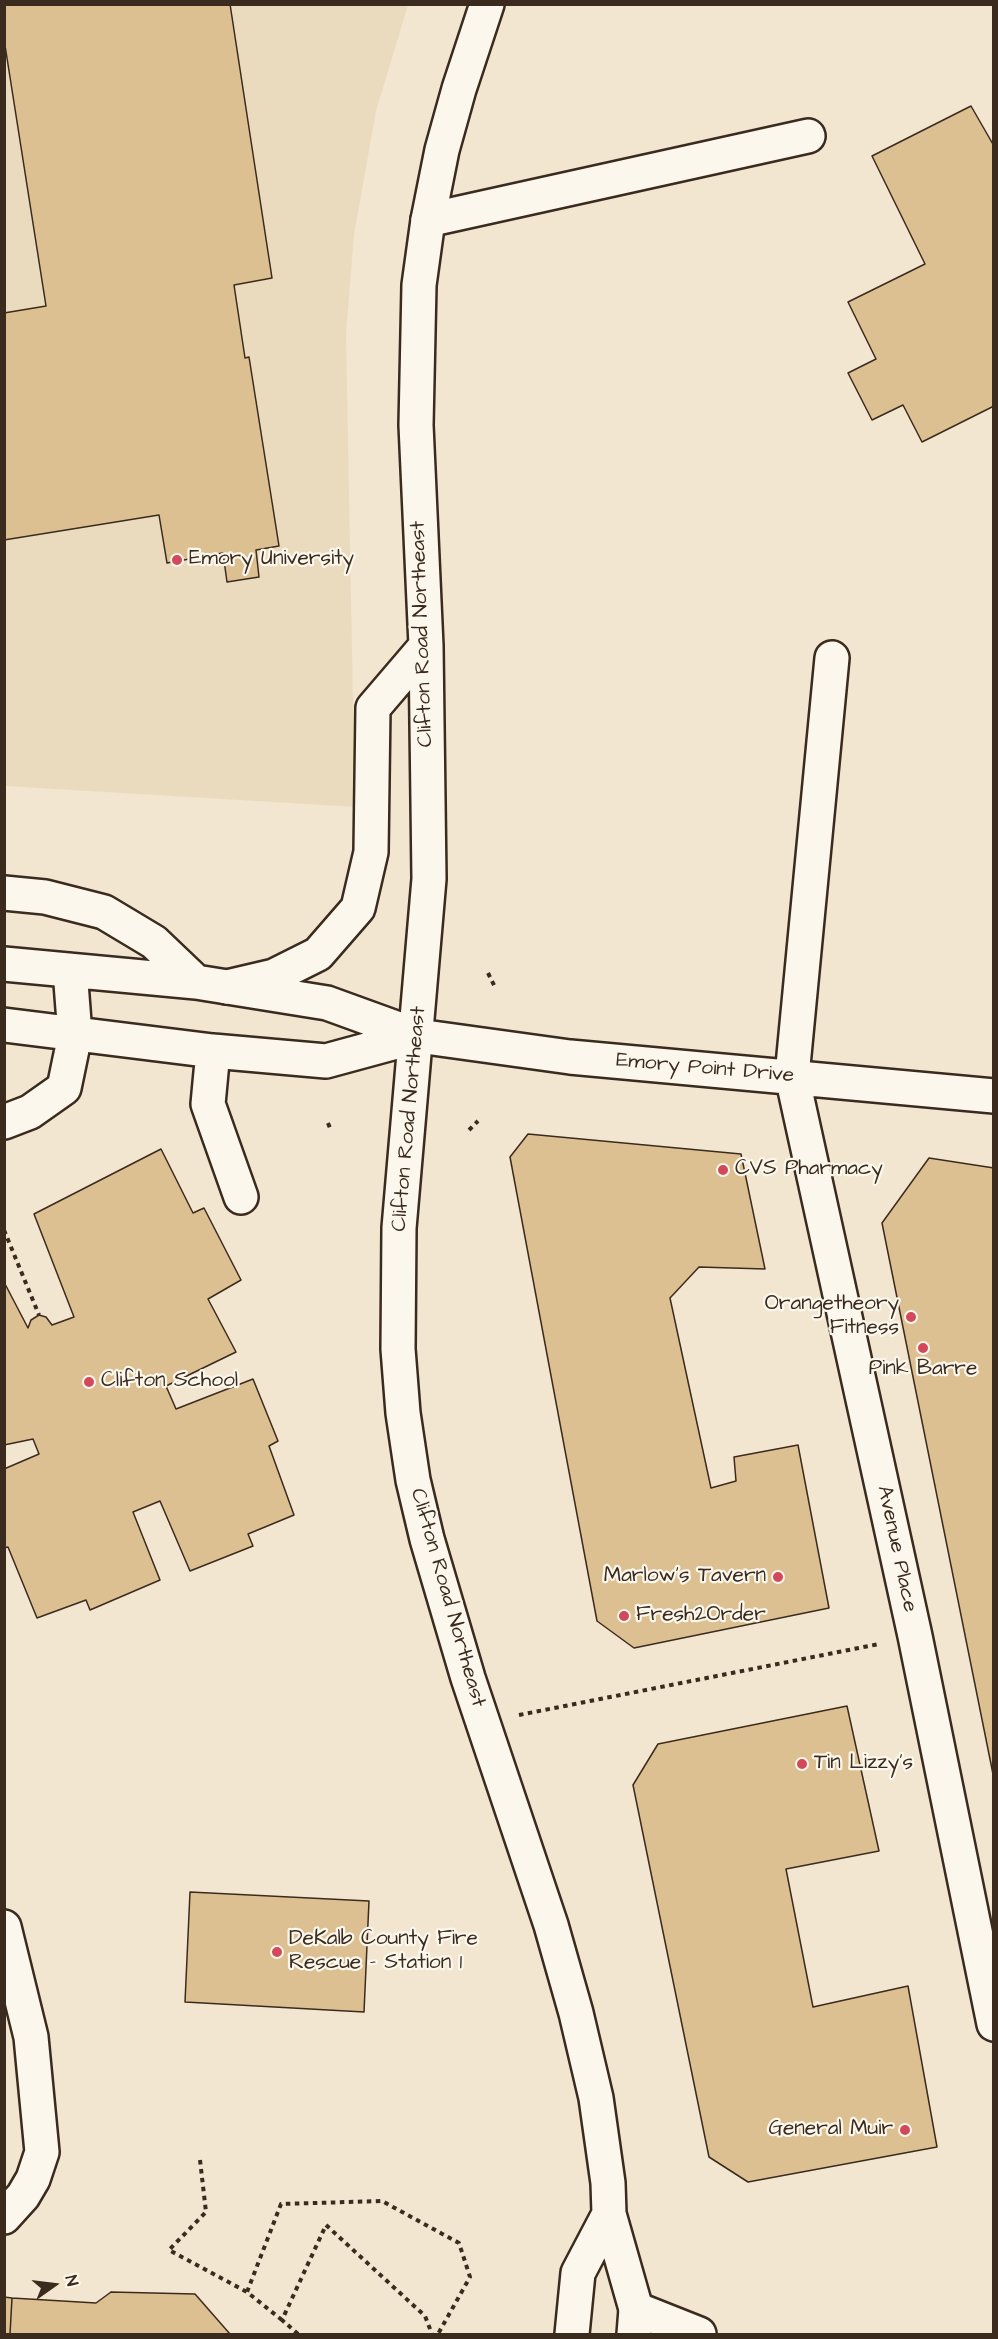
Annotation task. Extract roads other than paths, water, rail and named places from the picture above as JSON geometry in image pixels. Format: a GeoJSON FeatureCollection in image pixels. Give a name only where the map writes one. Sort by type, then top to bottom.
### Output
{"type":"FeatureCollection","features":[{"type":"Feature","properties":{"kind":"main road","name":"Clifton Road Northeast"},"geometry":{"type":"LineString","coordinates":[[487,4],[456,99],[428,220],[419,285],[416,357],[426,646],[429,879],[418,1036],[399,1228],[398,1349],[403,1413],[412,1480],[427,1539],[483,1722],[548,1915],[576,2013],[596,2098],[608,2182],[609,2214],[635,2322]]}},
{"type":"Feature","properties":{"kind":"main road"},"geometry":{"type":"LineString","coordinates":[[428,220],[808,136]]}},
{"type":"Feature","properties":{"kind":"main road"},"geometry":{"type":"LineString","coordinates":[[4,892],[45,897],[104,912],[154,942],[211,985],[274,976],[318,954],[358,908],[371,852],[373,708],[426,646]]}},
{"type":"Feature","properties":{"kind":"main road","name":"Avenue Place"},"geometry":{"type":"LineString","coordinates":[[832,658],[792,1076],[915,1636],[993,2024]]}},
{"type":"Feature","properties":{"kind":"main road"},"geometry":{"type":"LineString","coordinates":[[4,964],[211,985],[327,1002],[418,1036]]}},
{"type":"Feature","properties":{"kind":"main road"},"geometry":{"type":"LineString","coordinates":[[4,1122],[30,1112],[64,1088],[75,1035],[70,970]]}},
{"type":"Feature","properties":{"kind":"main road"},"geometry":{"type":"LineString","coordinates":[[4,1025],[213,1051],[326,1061],[418,1036]]}},
{"type":"Feature","properties":{"kind":"main road","name":"Emory Point Drive"},"geometry":{"type":"LineString","coordinates":[[418,1036],[570,1057],[993,1096]]}},
{"type":"Feature","properties":{"kind":"main road"},"geometry":{"type":"LineString","coordinates":[[213,1051],[208,1104],[242,1197]]}},
{"type":"Feature","properties":{"kind":"main road"},"geometry":{"type":"LineString","coordinates":[[4,1927],[31,2037],[42,2152],[28,2187],[4,2217]]}},
{"type":"Feature","properties":{"kind":"main road","name":"Clifton Road Northeast"},"geometry":{"type":"LineString","coordinates":[[572,2334],[578,2273],[609,2214]]}},
{"type":"Feature","properties":{"kind":"main road"},"geometry":{"type":"LineString","coordinates":[[635,2322],[699,2334]]}},
{"type":"Feature","properties":{"kind":"place","name":"Emory University"},"geometry":{"type":"Point","coordinates":[177,560]}},
{"type":"Feature","properties":{"kind":"place","name":"CVS Pharmacy"},"geometry":{"type":"Point","coordinates":[723,1170]}},
{"type":"Feature","properties":{"kind":"place","name":"Orangetheory Fitness"},"geometry":{"type":"Point","coordinates":[911,1317]}},
{"type":"Feature","properties":{"kind":"place","name":"Pink Barre"},"geometry":{"type":"Point","coordinates":[923,1348]}},
{"type":"Feature","properties":{"kind":"place","name":"Clifton School"},"geometry":{"type":"Point","coordinates":[89,1382]}},
{"type":"Feature","properties":{"kind":"place","name":"Marlow's Tavern"},"geometry":{"type":"Point","coordinates":[778,1577]}},
{"type":"Feature","properties":{"kind":"place","name":"Fresh2Order"},"geometry":{"type":"Point","coordinates":[624,1616]}},
{"type":"Feature","properties":{"kind":"place","name":"Tin Lizzy's"},"geometry":{"type":"Point","coordinates":[802,1764]}},
{"type":"Feature","properties":{"kind":"place","name":"DeKalb County Fire Rescue - Station 1"},"geometry":{"type":"Point","coordinates":[277,1952]}},
{"type":"Feature","properties":{"kind":"place","name":"General Muir"},"geometry":{"type":"Point","coordinates":[905,2130]}}]}
